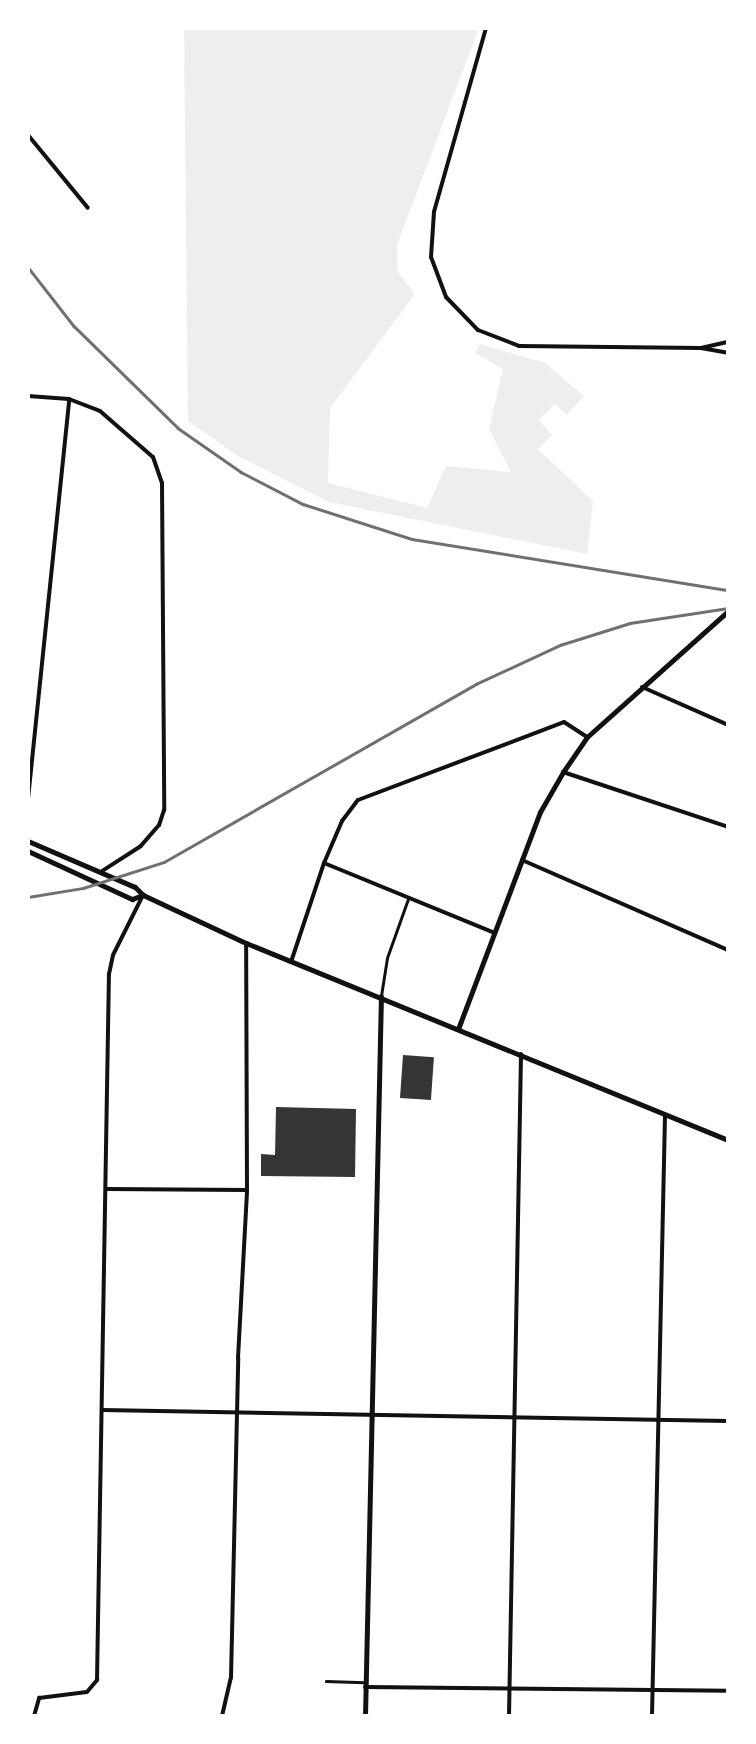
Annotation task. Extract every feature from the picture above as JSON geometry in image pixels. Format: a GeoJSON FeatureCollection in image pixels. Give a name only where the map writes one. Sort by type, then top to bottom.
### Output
{"type":"FeatureCollection","features":[{"type":"Feature","properties":{"kind":"main road"},"geometry":{"type":"LineString","coordinates":[[458,1029],[540,812],[563,772],[587,737],[728,611]]}},
{"type":"Feature","properties":{"kind":"main road"},"geometry":{"type":"LineString","coordinates":[[28,840],[246,943],[728,1140]]}},
{"type":"Feature","properties":{"kind":"main road"},"geometry":{"type":"LineString","coordinates":[[28,850],[132,899],[143,895]]}},
{"type":"Feature","properties":{"kind":"main road"},"geometry":{"type":"LineString","coordinates":[[364,1716],[381,996]]}},
{"type":"Feature","properties":{"kind":"street"},"geometry":{"type":"LineString","coordinates":[[486,28],[434,212],[431,257],[446,297],[478,330],[519,346],[701,348],[728,353]]}},
{"type":"Feature","properties":{"kind":"street"},"geometry":{"type":"LineString","coordinates":[[28,135],[88,208]]}},
{"type":"Feature","properties":{"kind":"street"},"geometry":{"type":"LineString","coordinates":[[701,348],[728,342]]}},
{"type":"Feature","properties":{"kind":"street"},"geometry":{"type":"LineString","coordinates":[[28,396],[69,399],[100,411],[153,458],[162,483],[164,810],[159,824],[141,846],[102,872]]}},
{"type":"Feature","properties":{"kind":"street"},"geometry":{"type":"LineString","coordinates":[[28,799],[69,399]]}},
{"type":"Feature","properties":{"kind":"street"},"geometry":{"type":"LineString","coordinates":[[642,688],[728,725]]}},
{"type":"Feature","properties":{"kind":"street"},"geometry":{"type":"LineString","coordinates":[[291,962],[324,863],[348,810],[368,796],[564,722],[587,737]]}},
{"type":"Feature","properties":{"kind":"street"},"geometry":{"type":"LineString","coordinates":[[563,772],[728,827]]}},
{"type":"Feature","properties":{"kind":"street"},"geometry":{"type":"LineString","coordinates":[[522,860],[728,950]]}},
{"type":"Feature","properties":{"kind":"street"},"geometry":{"type":"LineString","coordinates":[[324,863],[496,933]]}},
{"type":"Feature","properties":{"kind":"street"},"geometry":{"type":"LineString","coordinates":[[34,1716],[39,1698],[86,1692],[97,1680],[109,974],[113,954],[143,895]]}},
{"type":"Feature","properties":{"kind":"street"},"geometry":{"type":"LineString","coordinates":[[222,1716],[231,1678],[236,1412],[248,1190],[246,943]]}},
{"type":"Feature","properties":{"kind":"street"},"geometry":{"type":"LineString","coordinates":[[509,1716],[521,1054]]}},
{"type":"Feature","properties":{"kind":"street"},"geometry":{"type":"LineString","coordinates":[[652,1716],[665,1115]]}},
{"type":"Feature","properties":{"kind":"street"},"geometry":{"type":"LineString","coordinates":[[106,1189],[248,1190]]}},
{"type":"Feature","properties":{"kind":"street"},"geometry":{"type":"LineString","coordinates":[[102,1410],[728,1421]]}},
{"type":"Feature","properties":{"kind":"street"},"geometry":{"type":"LineString","coordinates":[[365,1684],[728,1690]]}},
{"type":"Feature","properties":{"kind":"lane"},"geometry":{"type":"LineString","coordinates":[[381,996],[387,958],[409,898]]}},
{"type":"Feature","properties":{"kind":"lane"},"geometry":{"type":"LineString","coordinates":[[326,1681],[365,1684]]}},
{"type":"Feature","properties":{"kind":"shaded area"},"geometry":{"type":"Polygon","coordinates":[[[184,28],[479,28],[397,245],[397,271],[415,294],[330,408],[328,483],[427,508],[446,466],[511,472],[489,429],[503,369],[475,353],[480,344],[545,363],[584,396],[567,415],[555,404],[539,420],[552,435],[538,449],[593,501],[587,554],[329,502],[238,456],[188,421],[184,28]]]}},
{"type":"Feature","properties":{"kind":"building"},"geometry":{"type":"Polygon","coordinates":[[[403,1055],[434,1057],[431,1100],[400,1098],[403,1055]]]}},
{"type":"Feature","properties":{"kind":"building"},"geometry":{"type":"Polygon","coordinates":[[[276,1107],[356,1109],[355,1177],[261,1176],[261,1154],[275,1155],[276,1107]]]}},
{"type":"Feature","properties":{"kind":"railway"},"geometry":{"type":"LineString","coordinates":[[28,267],[74,326],[178,428],[241,472],[303,504],[412,539],[728,590]]}},
{"type":"Feature","properties":{"kind":"railway"},"geometry":{"type":"LineString","coordinates":[[28,897],[83,888],[164,862],[476,684],[560,645],[630,623],[728,608]]}}]}
